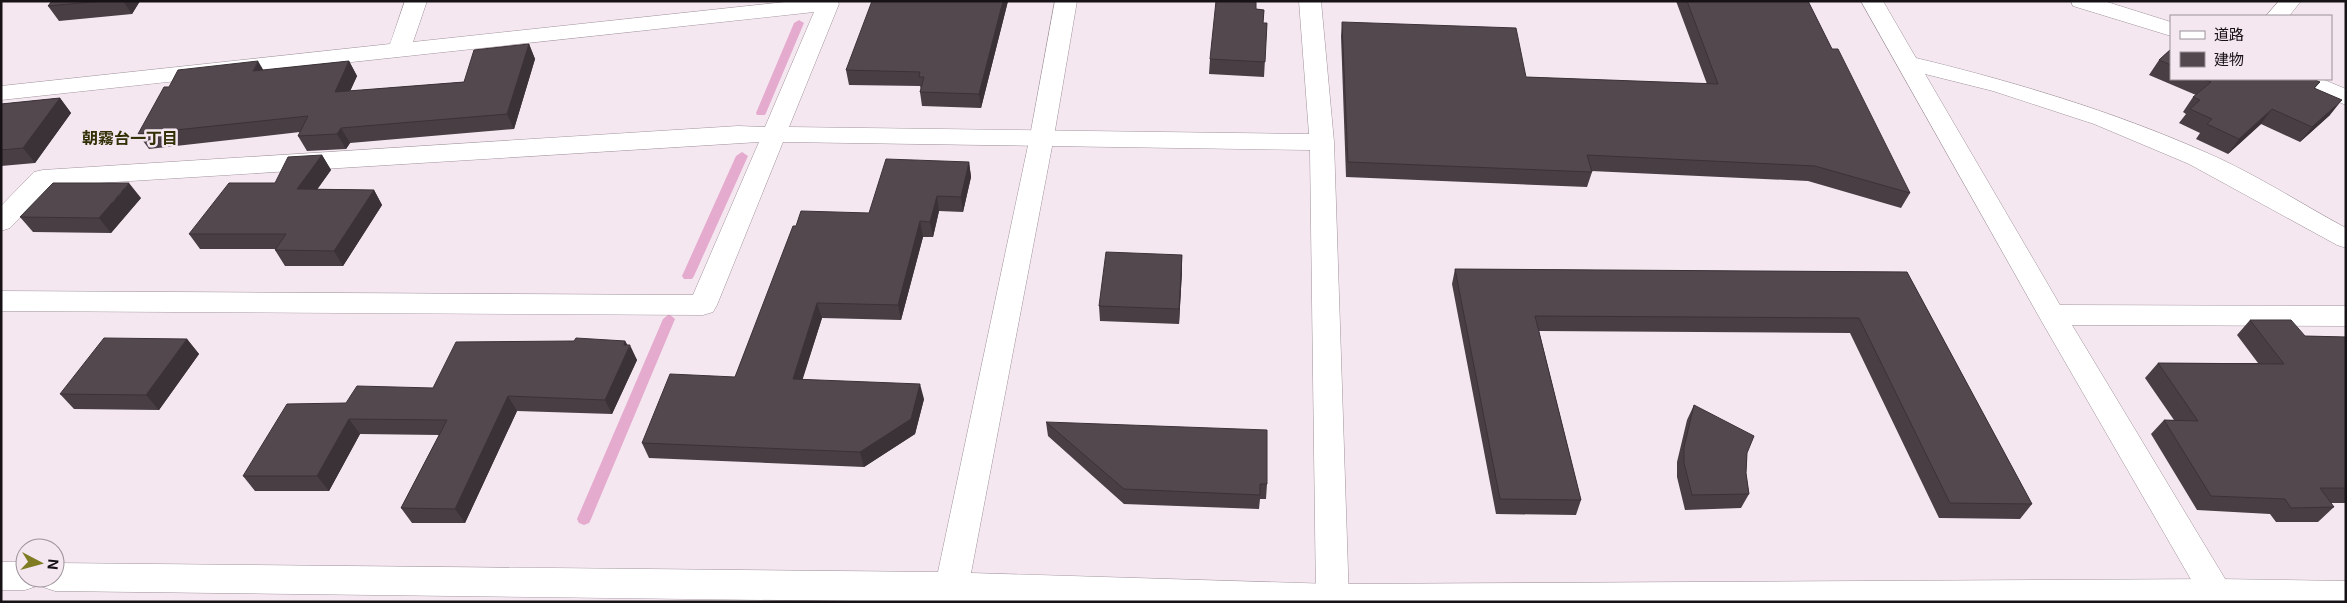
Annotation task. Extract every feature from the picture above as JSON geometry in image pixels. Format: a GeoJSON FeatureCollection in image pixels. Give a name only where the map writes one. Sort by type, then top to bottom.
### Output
{"type":"FeatureCollection","features":[{"type":"Feature","properties":{"kind":"street"},"geometry":{"type":"LineString","coordinates":[[399,51],[416,1]]}},
{"type":"Feature","properties":{"kind":"street"},"geometry":{"type":"LineString","coordinates":[[950,594],[1042,136],[1066,1]]}},
{"type":"Feature","properties":{"kind":"street"},"geometry":{"type":"LineString","coordinates":[[1310,1],[1322,142],[1332,599]]}},
{"type":"Feature","properties":{"kind":"street"},"geometry":{"type":"LineString","coordinates":[[1872,1],[2052,315],[2220,598]]}},
{"type":"Feature","properties":{"kind":"street"},"geometry":{"type":"LineString","coordinates":[[2081,1],[2170,29]]}},
{"type":"Feature","properties":{"kind":"street"},"geometry":{"type":"LineString","coordinates":[[2278,15],[2290,1]]}},
{"type":"Feature","properties":{"kind":"street"},"geometry":{"type":"LineString","coordinates":[[1,93],[828,4],[703,304],[1,302]]}},
{"type":"Feature","properties":{"kind":"street"},"geometry":{"type":"LineString","coordinates":[[1908,63],[2001,86],[2120,126],[2198,158],[2346,239]]}},
{"type":"Feature","properties":{"kind":"street"},"geometry":{"type":"LineString","coordinates":[[2305,80],[2346,98]]}},
{"type":"Feature","properties":{"kind":"street"},"geometry":{"type":"LineString","coordinates":[[1,222],[43,178],[738,134],[1042,136],[1322,142]]}},
{"type":"Feature","properties":{"kind":"street"},"geometry":{"type":"LineString","coordinates":[[2052,315],[2346,316]]}},
{"type":"Feature","properties":{"kind":"street"},"geometry":{"type":"LineString","coordinates":[[1,576],[15,576]]}},
{"type":"Feature","properties":{"kind":"street"},"geometry":{"type":"LineString","coordinates":[[65,577],[950,594],[1332,599],[2220,598],[2346,596]]}},
{"type":"Feature","properties":{"kind":"building"},"geometry":{"type":"Polygon","coordinates":[[[52,1],[102,1],[48,6],[52,1]]]}},
{"type":"Feature","properties":{"kind":"building"},"geometry":{"type":"Polygon","coordinates":[[[872,1],[1003,1],[979,94],[920,92],[924,77],[919,77],[920,72],[846,70],[872,1]]]}},
{"type":"Feature","properties":{"kind":"building"},"geometry":{"type":"Polygon","coordinates":[[[1216,1],[1256,2],[1256,9],[1264,10],[1263,23],[1267,23],[1265,62],[1210,59],[1216,1]]]}},
{"type":"Feature","properties":{"kind":"building"},"geometry":{"type":"Polygon","coordinates":[[[1687,1],[1808,1],[1832,49],[1838,49],[1910,193],[1815,166],[1587,155],[1592,172],[1348,162],[1342,22],[1516,28],[1526,77],[1718,84],[1687,1]]]}},
{"type":"Feature","properties":{"kind":"building"},"geometry":{"type":"Polygon","coordinates":[[[529,44],[507,114],[341,128],[337,134],[298,136],[308,116],[138,134],[164,87],[169,87],[178,70],[258,61],[253,71],[349,61],[335,92],[464,82],[474,50],[529,44]]]}},
{"type":"Feature","properties":{"kind":"building"},"geometry":{"type":"Polygon","coordinates":[[[2170,50],[2170,65],[2159,60],[2170,50]]]}},
{"type":"Feature","properties":{"kind":"building"},"geometry":{"type":"Polygon","coordinates":[[[2206,80],[2315,80],[2320,82],[2314,88],[2342,100],[2312,127],[2272,109],[2239,139],[2207,124],[2212,119],[2190,109],[2200,100],[2193,97],[2211,82],[2206,80]]]}},
{"type":"Feature","properties":{"kind":"building"},"geometry":{"type":"Polygon","coordinates":[[[60,98],[23,148],[1,150],[1,104],[60,98]]]}},
{"type":"Feature","properties":{"kind":"building"},"geometry":{"type":"Polygon","coordinates":[[[322,155],[297,189],[374,190],[334,251],[275,250],[286,234],[189,234],[229,183],[275,183],[288,157],[322,155]]]}},
{"type":"Feature","properties":{"kind":"building"},"geometry":{"type":"Polygon","coordinates":[[[886,159],[969,162],[961,197],[937,196],[930,222],[920,221],[898,305],[817,303],[793,379],[920,384],[911,419],[860,452],[642,443],[670,374],[735,377],[793,226],[796,226],[801,211],[869,213],[886,159]]]}},
{"type":"Feature","properties":{"kind":"building"},"geometry":{"type":"Polygon","coordinates":[[[53,183],[129,183],[99,218],[20,217],[53,183]]]}},
{"type":"Feature","properties":{"kind":"building"},"geometry":{"type":"Polygon","coordinates":[[[1106,252],[1182,255],[1179,309],[1099,306],[1106,252]]]}},
{"type":"Feature","properties":{"kind":"building"},"geometry":{"type":"Polygon","coordinates":[[[1455,269],[1907,272],[2032,504],[1950,503],[1859,318],[1535,316],[1581,500],[1500,499],[1455,269]]]}},
{"type":"Feature","properties":{"kind":"building"},"geometry":{"type":"Polygon","coordinates":[[[2250,320],[2291,320],[2305,336],[2346,337],[2346,488],[2320,488],[2334,507],[2291,508],[2285,499],[2211,496],[2164,420],[2198,421],[2158,363],[2284,364],[2250,320]]]}},
{"type":"Feature","properties":{"kind":"building"},"geometry":{"type":"Polygon","coordinates":[[[104,338],[187,339],[146,395],[60,394],[104,338]]]}},
{"type":"Feature","properties":{"kind":"building"},"geometry":{"type":"Polygon","coordinates":[[[576,338],[625,341],[624,345],[630,345],[605,400],[508,396],[455,509],[401,508],[447,420],[349,419],[317,476],[243,476],[287,404],[346,403],[357,386],[433,388],[456,342],[574,341],[576,338]]]}},
{"type":"Feature","properties":{"kind":"building"},"geometry":{"type":"Polygon","coordinates":[[[1694,405],[1754,436],[1747,453],[1746,473],[1749,494],[1692,495],[1684,463],[1684,447],[1694,405]]]}},
{"type":"Feature","properties":{"kind":"building"},"geometry":{"type":"Polygon","coordinates":[[[1046,422],[1267,430],[1267,484],[1260,484],[1260,495],[1124,489],[1046,422]]]}},
{"type":"Feature","properties":{"kind":"waterway"},"geometry":{"type":"LineString","coordinates":[[761,113],[799,23]]}},
{"type":"Feature","properties":{"kind":"waterway"},"geometry":{"type":"LineString","coordinates":[[688,276],[742,156]]}},
{"type":"Feature","properties":{"kind":"waterway"},"geometry":{"type":"LineString","coordinates":[[584,519],[669,319]]}},
{"type":"Feature","properties":{"kind":"district","name":"朝霧台一丁目"},"geometry":{"type":"Point","coordinates":[130,138]}}]}
